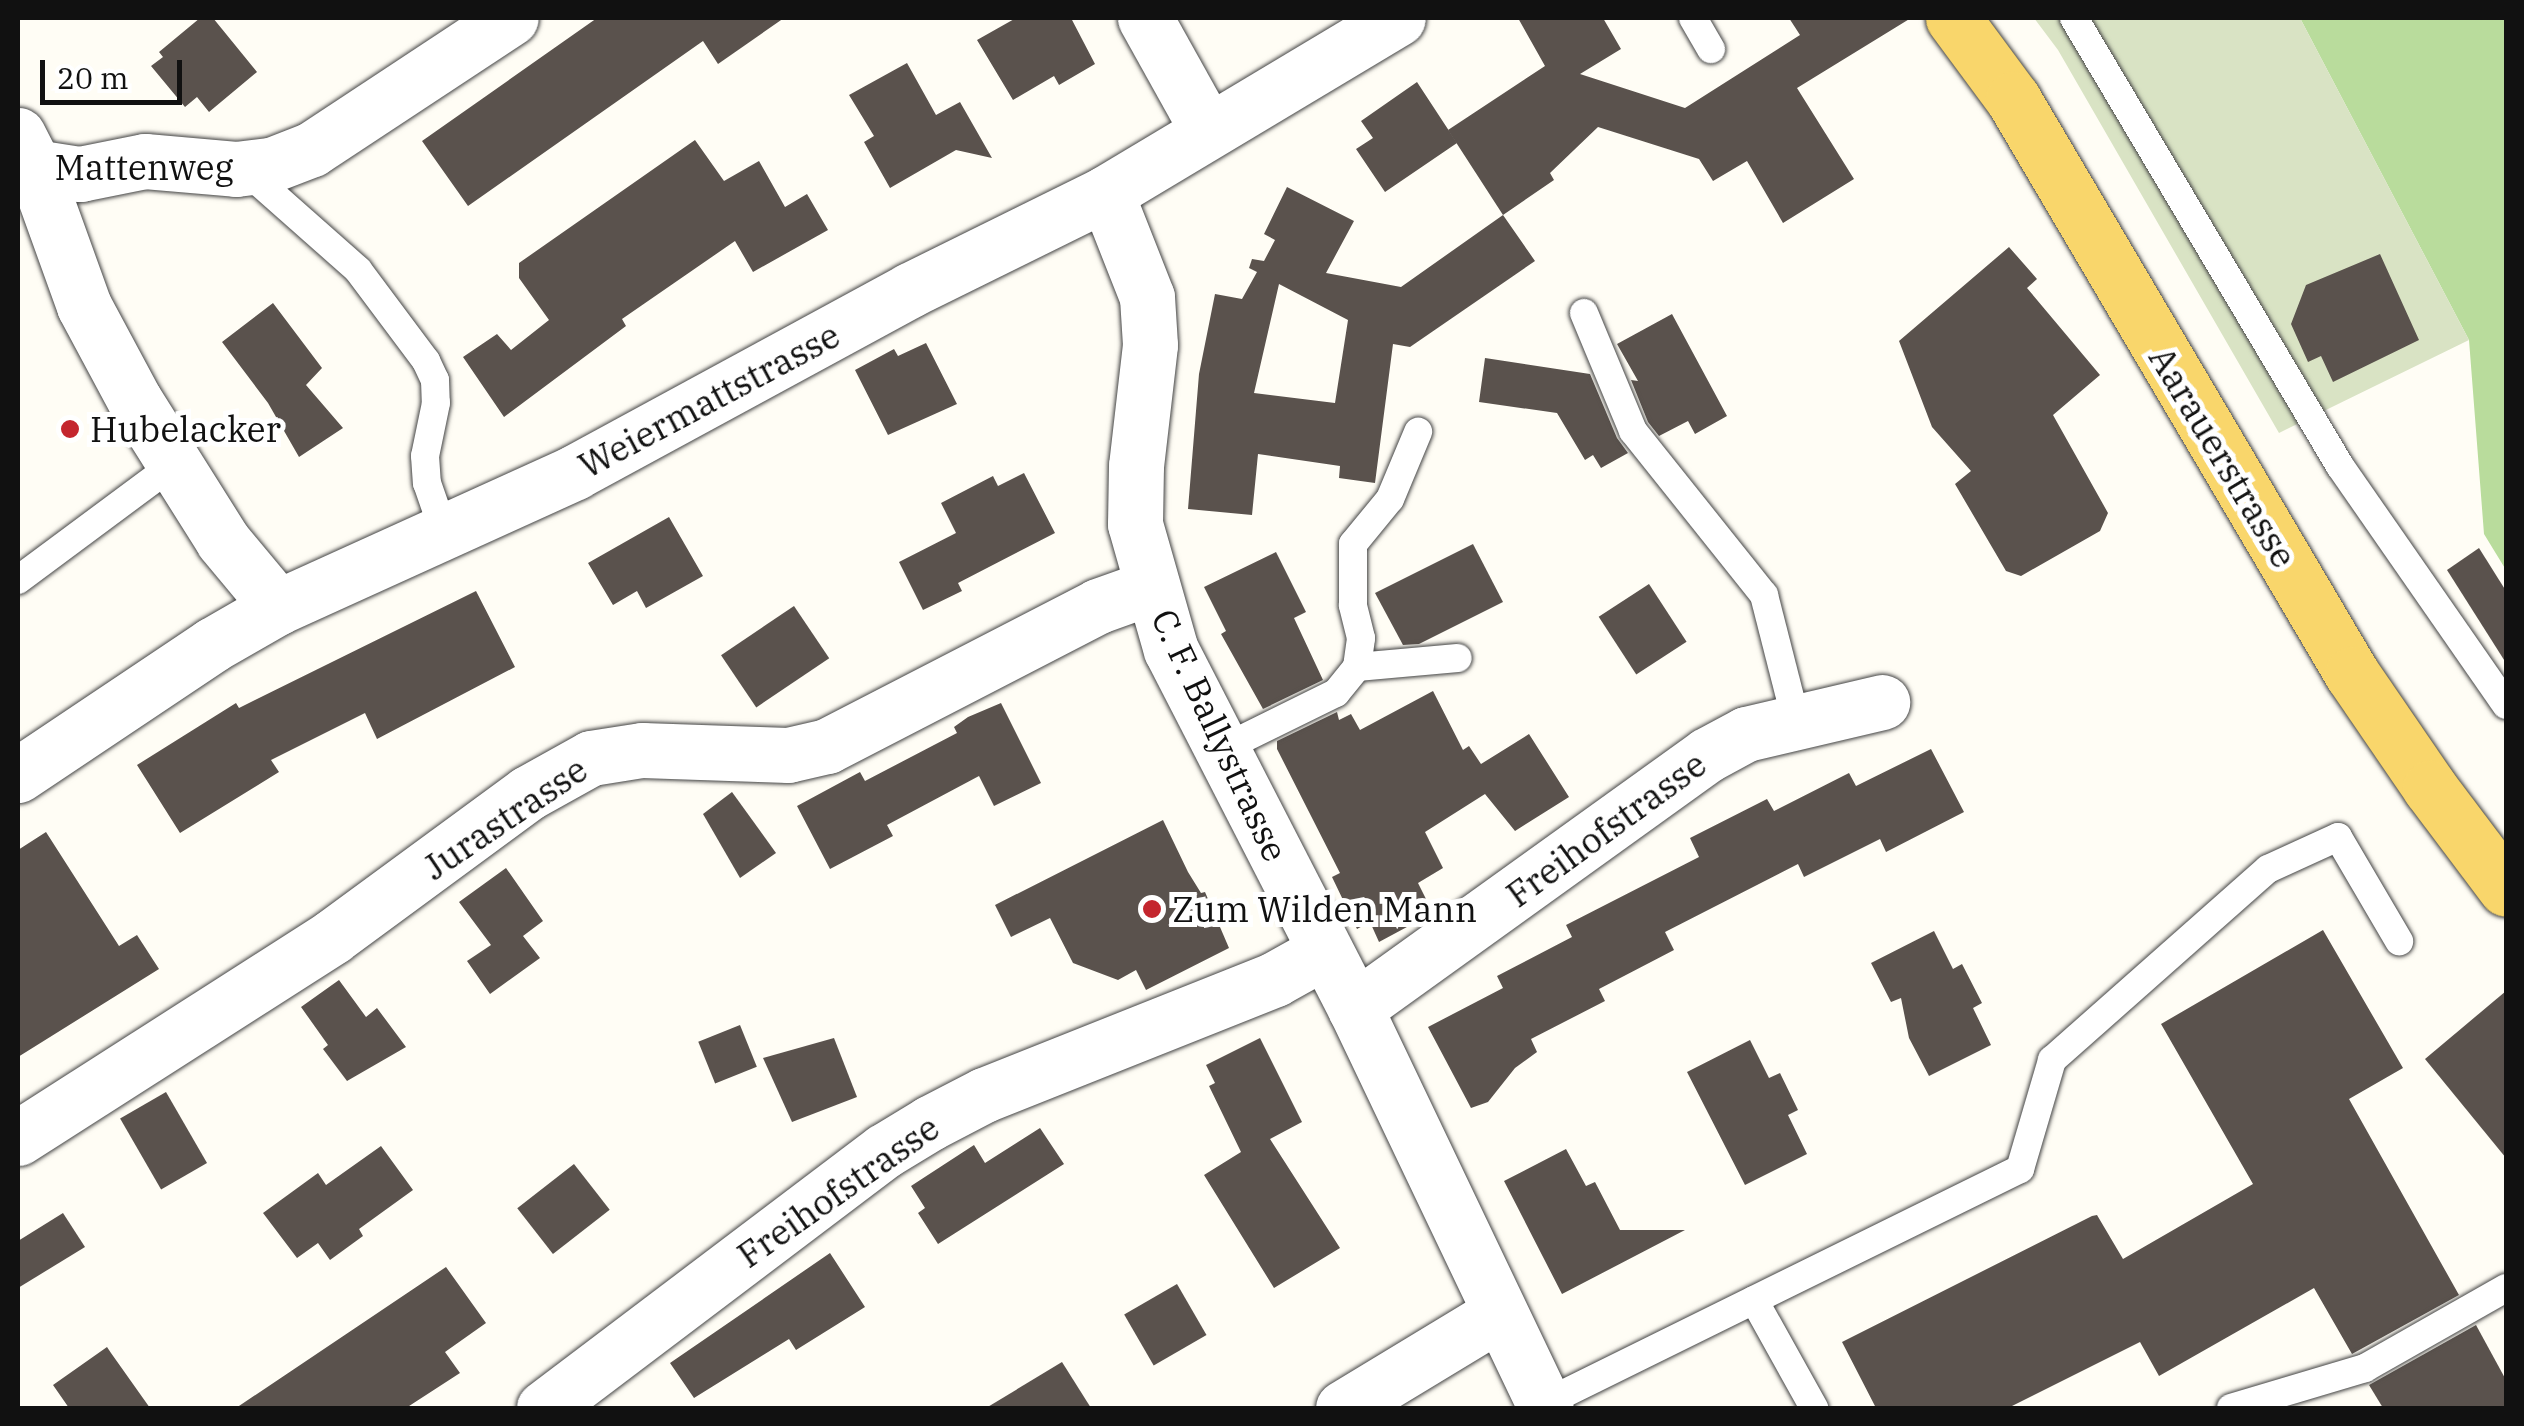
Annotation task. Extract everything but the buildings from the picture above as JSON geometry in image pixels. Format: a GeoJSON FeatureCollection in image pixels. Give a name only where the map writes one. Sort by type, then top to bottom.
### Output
{"type":"FeatureCollection","features":[{"type":"Feature","properties":{"kind":"main road","name":"Aarauerstrasse"},"geometry":{"type":"LineString","coordinates":[[1953,18],[2012,98],[2352,674],[2439,802],[2506,889]]}},
{"type":"Feature","properties":{"kind":"street","name":"Mattenweg"},"geometry":{"type":"LineString","coordinates":[[26,151],[80,174],[145,160],[242,168],[271,165],[312,149],[511,18]]}},
{"type":"Feature","properties":{"kind":"street"},"geometry":{"type":"LineString","coordinates":[[1144,18],[1208,131]]}},
{"type":"Feature","properties":{"kind":"street","name":"Weiermattstrasse"},"geometry":{"type":"LineString","coordinates":[[18,775],[212,645],[278,608],[576,472],[910,290],[1106,192],[1398,18]]}},
{"type":"Feature","properties":{"kind":"street"},"geometry":{"type":"LineString","coordinates":[[26,151],[84,306],[174,465],[223,541],[278,608]]}},
{"type":"Feature","properties":{"kind":"street","name":"C. F. Ballystrasse"},"geometry":{"type":"LineString","coordinates":[[1106,192],[1147,297],[1150,345],[1136,466],[1136,524],[1150,587],[1171,650],[1355,1008],[1545,1406]]}},
{"type":"Feature","properties":{"kind":"street","name":"Jurastrasse"},"geometry":{"type":"LineString","coordinates":[[18,1138],[332,938],[528,793],[591,758],[642,750],[788,755],[827,746],[1098,606],[1150,587]]}},
{"type":"Feature","properties":{"kind":"street","name":"Freihofstrasse"},"geometry":{"type":"LineString","coordinates":[[1355,1008],[1707,754],[1746,734],[1882,702]]}},
{"type":"Feature","properties":{"kind":"street","name":"Freihofstrasse"},"geometry":{"type":"LineString","coordinates":[[544,1408],[872,1160],[930,1123],[984,1095],[1275,979],[1325,951]]}},
{"type":"Feature","properties":{"kind":"street"},"geometry":{"type":"LineString","coordinates":[[1343,1408],[1498,1314]]}},
{"type":"Feature","properties":{"kind":"lane"},"geometry":{"type":"LineString","coordinates":[[1693,18],[1711,49]]}},
{"type":"Feature","properties":{"kind":"lane"},"geometry":{"type":"LineString","coordinates":[[2074,18],[2340,466],[2506,706]]}},
{"type":"Feature","properties":{"kind":"lane"},"geometry":{"type":"LineString","coordinates":[[242,168],[358,270],[426,361],[435,380],[436,403],[425,456],[428,484],[444,532]]}},
{"type":"Feature","properties":{"kind":"lane"},"geometry":{"type":"LineString","coordinates":[[1584,312],[1633,431],[1764,594],[1796,721]]}},
{"type":"Feature","properties":{"kind":"lane"},"geometry":{"type":"LineString","coordinates":[[1222,749],[1336,693],[1357,667],[1361,638],[1352,605],[1353,544],[1390,499],[1418,432]]}},
{"type":"Feature","properties":{"kind":"lane"},"geometry":{"type":"LineString","coordinates":[[18,580],[174,465]]}},
{"type":"Feature","properties":{"kind":"lane"},"geometry":{"type":"LineString","coordinates":[[1357,667],[1458,658]]}},
{"type":"Feature","properties":{"kind":"lane"},"geometry":{"type":"LineString","coordinates":[[1545,1406],[2020,1169],[2052,1060],[2268,869],[2338,837],[2399,941]]}},
{"type":"Feature","properties":{"kind":"lane"},"geometry":{"type":"LineString","coordinates":[[2231,1408],[2365,1368],[2506,1288]]}},
{"type":"Feature","properties":{"kind":"lane"},"geometry":{"type":"LineString","coordinates":[[1754,1300],[1814,1408]]}},
{"type":"Feature","properties":{"kind":"green space"},"geometry":{"type":"Polygon","coordinates":[[[2034,18],[2300,18],[2469,340],[2279,433],[2058,50],[2034,18]]]}},
{"type":"Feature","properties":{"kind":"green space"},"geometry":{"type":"Polygon","coordinates":[[[2300,18],[2506,18],[2506,570],[2484,534],[2469,340],[2300,18]]]}},
{"type":"Feature","properties":{"kind":"place","name":"Hubelacker"},"geometry":{"type":"Point","coordinates":[70,429]}},
{"type":"Feature","properties":{"kind":"place","name":"Zum Wilden Mann"},"geometry":{"type":"Point","coordinates":[1152,909]}}]}
